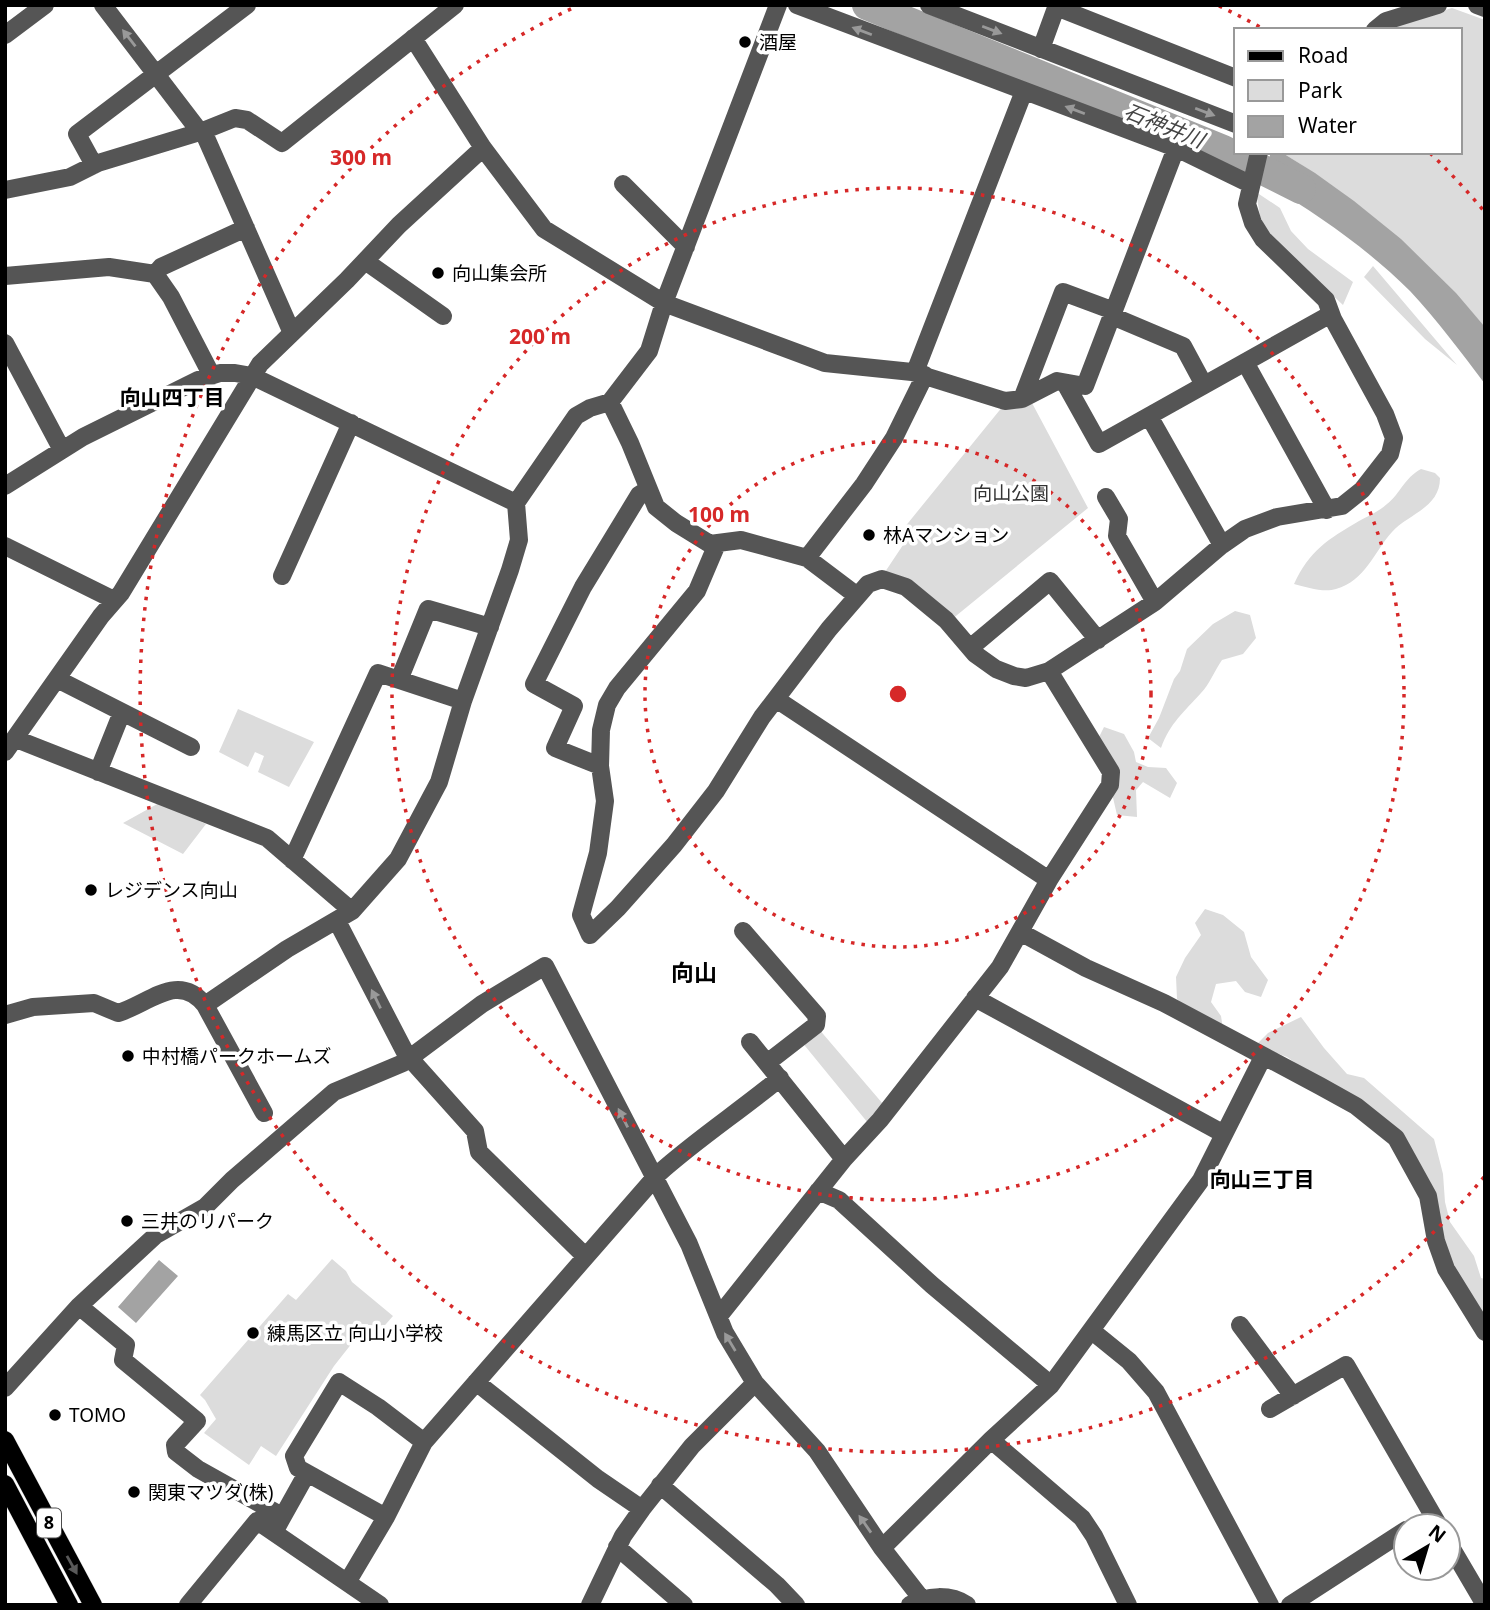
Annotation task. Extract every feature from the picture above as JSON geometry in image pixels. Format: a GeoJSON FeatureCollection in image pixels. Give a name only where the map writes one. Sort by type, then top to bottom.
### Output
{"type":"FeatureCollection","features":[{"type":"Feature","properties":{"kind":"main road","name":"8"},"geometry":{"type":"LineString","coordinates":[[5,1440],[93,1605]]}},
{"type":"Feature","properties":{"kind":"main road","name":"8"},"geometry":{"type":"LineString","coordinates":[[5,1484],[69,1605]]}},
{"type":"Feature","properties":{"kind":"street"},"geometry":{"type":"LineString","coordinates":[[5,35],[45,5]]}},
{"type":"Feature","properties":{"kind":"street"},"geometry":{"type":"LineString","coordinates":[[103,5],[201,131],[292,333]]}},
{"type":"Feature","properties":{"kind":"street"},"geometry":{"type":"LineString","coordinates":[[94,165],[77,134],[247,5]]}},
{"type":"Feature","properties":{"kind":"street"},"geometry":{"type":"LineString","coordinates":[[8,186],[70,177],[94,165],[235,118],[247,120],[282,143],[455,5]]}},
{"type":"Feature","properties":{"kind":"street"},"geometry":{"type":"LineString","coordinates":[[205,1005],[287,949],[345,916],[398,859],[439,782],[463,701],[519,540],[516,503],[576,416],[610,402],[649,351],[664,303],[778,5]]}},
{"type":"Feature","properties":{"kind":"street"},"geometry":{"type":"LineString","coordinates":[[797,5],[1176,148],[1250,184]]}},
{"type":"Feature","properties":{"kind":"street"},"geometry":{"type":"LineString","coordinates":[[929,5],[1234,123]]}},
{"type":"Feature","properties":{"kind":"street"},"geometry":{"type":"LineString","coordinates":[[1378,28],[1387,21],[1438,5]]}},
{"type":"Feature","properties":{"kind":"street"},"geometry":{"type":"LineString","coordinates":[[1477,5],[1485,8]]}},
{"type":"Feature","properties":{"kind":"street"},"geometry":{"type":"LineString","coordinates":[[1041,49],[1057,6],[1234,77]]}},
{"type":"Feature","properties":{"kind":"street"},"geometry":{"type":"LineString","coordinates":[[413,38],[483,148],[544,229],[664,303],[825,363],[920,374],[1005,401],[1022,399],[1057,382],[1086,386],[1176,148]]}},
{"type":"Feature","properties":{"kind":"street"},"geometry":{"type":"LineString","coordinates":[[807,558],[864,484],[894,438],[1024,91]]}},
{"type":"Feature","properties":{"kind":"street"},"geometry":{"type":"LineString","coordinates":[[483,148],[399,225],[260,364],[121,593],[10,746],[98,772],[267,838],[292,860],[345,916],[385,1016],[410,1058],[475,1131],[479,1152],[585,1256]]}},
{"type":"Feature","properties":{"kind":"street"},"geometry":{"type":"LineString","coordinates":[[717,544],[697,591],[617,688],[607,705],[601,730],[600,766],[605,801],[598,853],[581,915],[590,934],[618,908],[674,845],[716,791],[776,699],[868,584],[882,579],[906,587],[946,620],[970,648],[996,669],[1026,678],[1049,671],[1098,640],[1155,602],[1222,545],[1259,523],[1277,517],[1342,506],[1362,490],[1390,454],[1394,438],[1385,414],[1326,300],[1263,239],[1252,223],[1247,204],[1258,154]]}},
{"type":"Feature","properties":{"kind":"street"},"geometry":{"type":"LineString","coordinates":[[622,184],[686,247]]}},
{"type":"Feature","properties":{"kind":"street"},"geometry":{"type":"LineString","coordinates":[[155,274],[161,267],[246,229]]}},
{"type":"Feature","properties":{"kind":"street"},"geometry":{"type":"LineString","coordinates":[[365,261],[443,316]]}},
{"type":"Feature","properties":{"kind":"street"},"geometry":{"type":"LineString","coordinates":[[5,276],[109,267],[155,274],[171,297],[212,376]]}},
{"type":"Feature","properties":{"kind":"street"},"geometry":{"type":"LineString","coordinates":[[1022,399],[1063,292],[1182,346],[1204,386]]}},
{"type":"Feature","properties":{"kind":"street"},"geometry":{"type":"LineString","coordinates":[[1065,383],[1100,444],[1331,314]]}},
{"type":"Feature","properties":{"kind":"street"},"geometry":{"type":"LineString","coordinates":[[5,343],[62,450]]}},
{"type":"Feature","properties":{"kind":"street"},"geometry":{"type":"LineString","coordinates":[[1245,362],[1327,510]]}},
{"type":"Feature","properties":{"kind":"street"},"geometry":{"type":"LineString","coordinates":[[5,486],[83,437],[141,407],[212,376],[235,373],[252,376],[516,503]]}},
{"type":"Feature","properties":{"kind":"street"},"geometry":{"type":"LineString","coordinates":[[610,402],[656,507],[676,523],[710,544],[741,540],[807,558],[856,596]]}},
{"type":"Feature","properties":{"kind":"street"},"geometry":{"type":"LineString","coordinates":[[1149,416],[1222,545]]}},
{"type":"Feature","properties":{"kind":"street"},"geometry":{"type":"LineString","coordinates":[[282,576],[351,423]]}},
{"type":"Feature","properties":{"kind":"street"},"geometry":{"type":"LineString","coordinates":[[600,766],[555,748],[574,706],[534,684],[583,587],[639,495],[648,490]]}},
{"type":"Feature","properties":{"kind":"street"},"geometry":{"type":"LineString","coordinates":[[1106,497],[1119,519],[1117,536],[1155,602]]}},
{"type":"Feature","properties":{"kind":"street"},"geometry":{"type":"LineString","coordinates":[[5,546],[114,600]]}},
{"type":"Feature","properties":{"kind":"street"},"geometry":{"type":"LineString","coordinates":[[970,648],[1050,581],[1098,640]]}},
{"type":"Feature","properties":{"kind":"street"},"geometry":{"type":"LineString","coordinates":[[399,680],[428,609],[490,627]]}},
{"type":"Feature","properties":{"kind":"street"},"geometry":{"type":"LineString","coordinates":[[719,1316],[844,1159],[880,1120],[1000,967],[1049,880],[1110,785],[1111,772],[1049,671]]}},
{"type":"Feature","properties":{"kind":"street"},"geometry":{"type":"LineString","coordinates":[[292,860],[378,673],[463,701]]}},
{"type":"Feature","properties":{"kind":"street"},"geometry":{"type":"LineString","coordinates":[[57,679],[191,747]]}},
{"type":"Feature","properties":{"kind":"street"},"geometry":{"type":"LineString","coordinates":[[776,699],[1049,880]]}},
{"type":"Feature","properties":{"kind":"street"},"geometry":{"type":"LineString","coordinates":[[98,772],[122,712]]}},
{"type":"Feature","properties":{"kind":"street"},"geometry":{"type":"LineString","coordinates":[[743,930],[817,1016],[816,1025],[767,1063]]}},
{"type":"Feature","properties":{"kind":"street"},"geometry":{"type":"LineString","coordinates":[[1020,932],[1086,968],[1164,1003],[1356,1106],[1396,1138],[1428,1196],[1436,1241],[1446,1269],[1485,1332]]}},
{"type":"Feature","properties":{"kind":"street"},"geometry":{"type":"LineString","coordinates":[[5,1388],[79,1306],[161,1230],[205,1207],[232,1180],[334,1092],[403,1063],[482,1004],[545,966],[689,1244],[724,1333],[755,1383],[817,1451],[915,1601],[949,1598],[967,1605]]}},
{"type":"Feature","properties":{"kind":"street"},"geometry":{"type":"LineString","coordinates":[[5,1015],[33,1007],[94,1003],[118,1013],[158,995],[182,989],[190,991],[205,1005],[264,1113]]}},
{"type":"Feature","properties":{"kind":"street"},"geometry":{"type":"LineString","coordinates":[[975,998],[1224,1134]]}},
{"type":"Feature","properties":{"kind":"street"},"geometry":{"type":"LineString","coordinates":[[750,1042],[844,1159]]}},
{"type":"Feature","properties":{"kind":"street"},"geometry":{"type":"LineString","coordinates":[[881,1548],[1051,1385],[1201,1180],[1263,1057]]}},
{"type":"Feature","properties":{"kind":"street"},"geometry":{"type":"LineString","coordinates":[[348,1581],[386,1517],[424,1442],[654,1179],[698,1139],[730,1119],[780,1079]]}},
{"type":"Feature","properties":{"kind":"street"},"geometry":{"type":"LineString","coordinates":[[818,1191],[839,1200],[932,1285],[1051,1385]]}},
{"type":"Feature","properties":{"kind":"street"},"geometry":{"type":"LineString","coordinates":[[79,1306],[126,1345],[123,1360],[197,1421],[175,1445],[176,1452],[198,1469],[282,1516]]}},
{"type":"Feature","properties":{"kind":"street"},"geometry":{"type":"LineString","coordinates":[[1240,1325],[1293,1396]]}},
{"type":"Feature","properties":{"kind":"street"},"geometry":{"type":"LineString","coordinates":[[1093,1331],[1129,1361],[1156,1392],[1270,1605]]}},
{"type":"Feature","properties":{"kind":"street"},"geometry":{"type":"LineString","coordinates":[[1270,1409],[1346,1365],[1430,1512]]}},
{"type":"Feature","properties":{"kind":"street"},"geometry":{"type":"LineString","coordinates":[[386,1517],[298,1468],[293,1456],[339,1382],[424,1442]]}},
{"type":"Feature","properties":{"kind":"street"},"geometry":{"type":"LineString","coordinates":[[476,1382],[598,1479],[642,1509]]}},
{"type":"Feature","properties":{"kind":"street"},"geometry":{"type":"LineString","coordinates":[[590,1605],[617,1547],[642,1509],[692,1446],[755,1383]]}},
{"type":"Feature","properties":{"kind":"street"},"geometry":{"type":"LineString","coordinates":[[991,1440],[1082,1518],[1094,1536],[1128,1605]]}},
{"type":"Feature","properties":{"kind":"street"},"geometry":{"type":"LineString","coordinates":[[274,1532],[307,1473]]}},
{"type":"Feature","properties":{"kind":"street"},"geometry":{"type":"LineString","coordinates":[[660,1485],[796,1605]]}},
{"type":"Feature","properties":{"kind":"street"},"geometry":{"type":"LineString","coordinates":[[188,1605],[257,1521],[380,1605]]}},
{"type":"Feature","properties":{"kind":"street"},"geometry":{"type":"LineString","coordinates":[[1290,1605],[1392,1539]]}},
{"type":"Feature","properties":{"kind":"street"},"geometry":{"type":"LineString","coordinates":[[617,1547],[684,1605]]}},
{"type":"Feature","properties":{"kind":"street"},"geometry":{"type":"LineString","coordinates":[[1462,1566],[1485,1605]]}},
{"type":"Feature","properties":{"kind":"green space"},"geometry":{"type":"Polygon","coordinates":[[[1452,8],[1485,20],[1485,327],[1439,277],[1390,231],[1337,189],[1284,154],[1462,154],[1462,28],[1390,28],[1452,8]]]}},
{"type":"Feature","properties":{"kind":"green space"},"geometry":{"type":"Polygon","coordinates":[[[1256,192],[1280,208],[1291,231],[1308,249],[1353,282],[1343,305],[1268,235],[1260,216],[1256,192]]]}},
{"type":"Feature","properties":{"kind":"green space"},"geometry":{"type":"Polygon","coordinates":[[[1373,266],[1457,365],[1425,339],[1364,277],[1373,266]]]}},
{"type":"Feature","properties":{"kind":"green space","name":"向山公園"},"geometry":{"type":"Polygon","coordinates":[[[1032,403],[1088,508],[951,620],[883,575],[903,545],[904,528],[1003,406],[1032,403]]]}},
{"type":"Feature","properties":{"kind":"green space"},"geometry":{"type":"Polygon","coordinates":[[[1421,469],[1435,473],[1440,478],[1435,497],[1392,532],[1362,573],[1346,585],[1331,590],[1294,584],[1306,562],[1320,547],[1384,507],[1410,477],[1421,469]]]}},
{"type":"Feature","properties":{"kind":"green space"},"geometry":{"type":"Polygon","coordinates":[[[1235,611],[1250,615],[1256,638],[1243,654],[1222,660],[1204,690],[1173,725],[1161,748],[1148,738],[1180,671],[1187,649],[1213,624],[1235,611]]]}},
{"type":"Feature","properties":{"kind":"green space"},"geometry":{"type":"Polygon","coordinates":[[[238,709],[314,742],[289,787],[258,772],[264,756],[255,752],[248,767],[219,752],[238,709]]]}},
{"type":"Feature","properties":{"kind":"green space"},"geometry":{"type":"Polygon","coordinates":[[[1104,727],[1124,734],[1134,752],[1136,762],[1148,767],[1166,768],[1177,783],[1170,798],[1143,782],[1136,790],[1137,817],[1117,815],[1099,737],[1104,727]]]}},
{"type":"Feature","properties":{"kind":"green space"},"geometry":{"type":"Polygon","coordinates":[[[159,803],[206,824],[183,854],[123,823],[159,803]]]}},
{"type":"Feature","properties":{"kind":"green space"},"geometry":{"type":"Polygon","coordinates":[[[1205,909],[1223,915],[1244,932],[1251,957],[1268,980],[1261,997],[1245,992],[1236,981],[1216,984],[1211,1002],[1221,1016],[1223,1029],[1194,1017],[1177,999],[1176,977],[1201,935],[1195,923],[1205,909]]]}},
{"type":"Feature","properties":{"kind":"green space"},"geometry":{"type":"Polygon","coordinates":[[[1301,1017],[1347,1074],[1364,1078],[1434,1139],[1443,1174],[1450,1222],[1474,1256],[1481,1278],[1485,1279],[1485,1325],[1436,1237],[1401,1147],[1287,1057],[1256,1045],[1268,1033],[1301,1017]]]}},
{"type":"Feature","properties":{"kind":"green space"},"geometry":{"type":"Polygon","coordinates":[[[818,1028],[883,1104],[868,1123],[801,1041],[818,1028]]]}},
{"type":"Feature","properties":{"kind":"green space"},"geometry":{"type":"Polygon","coordinates":[[[332,1259],[346,1271],[352,1282],[393,1316],[379,1332],[367,1324],[334,1366],[276,1456],[261,1446],[249,1465],[204,1433],[216,1419],[200,1395],[288,1294],[296,1300],[332,1259]]]}},
{"type":"Feature","properties":{"kind":"water"},"geometry":{"type":"Polygon","coordinates":[[[1270,154],[1284,154],[1354,201],[1401,239],[1456,293],[1485,327],[1485,384],[1430,313],[1393,275],[1339,232],[1262,181],[1270,154]]]}},
{"type":"Feature","properties":{"kind":"water"},"geometry":{"type":"Polygon","coordinates":[[[159,1260],[178,1276],[136,1323],[118,1307],[159,1260]]]}},
{"type":"Feature","properties":{"kind":"waterway","name":"石神井川"},"geometry":{"type":"LineString","coordinates":[[867,5],[1223,150],[1301,189]]}},
{"type":"Feature","properties":{"kind":"place","name":"酒屋"},"geometry":{"type":"Point","coordinates":[745,42]}},
{"type":"Feature","properties":{"kind":"place","name":"向山集会所"},"geometry":{"type":"Point","coordinates":[438,273]}},
{"type":"Feature","properties":{"kind":"place","name":"林Aマンション"},"geometry":{"type":"Point","coordinates":[869,535]}},
{"type":"Feature","properties":{"kind":"place","name":"レジデンス向山"},"geometry":{"type":"Point","coordinates":[91,890]}},
{"type":"Feature","properties":{"kind":"place","name":"中村橋パークホームズ"},"geometry":{"type":"Point","coordinates":[128,1056]}},
{"type":"Feature","properties":{"kind":"place","name":"三井のリパーク"},"geometry":{"type":"Point","coordinates":[127,1221]}},
{"type":"Feature","properties":{"kind":"place","name":"練馬区立 向山小学校"},"geometry":{"type":"Point","coordinates":[253,1333]}},
{"type":"Feature","properties":{"kind":"place","name":"TOMO"},"geometry":{"type":"Point","coordinates":[55,1415]}},
{"type":"Feature","properties":{"kind":"place","name":"関東マツダ(株)"},"geometry":{"type":"Point","coordinates":[134,1492]}},
{"type":"Feature","properties":{"kind":"district","name":"向山四丁目"},"geometry":{"type":"Point","coordinates":[172,398]}},
{"type":"Feature","properties":{"kind":"district","name":"向山"},"geometry":{"type":"Point","coordinates":[694,973]}},
{"type":"Feature","properties":{"kind":"district","name":"向山三丁目"},"geometry":{"type":"Point","coordinates":[1262,1180]}}]}
